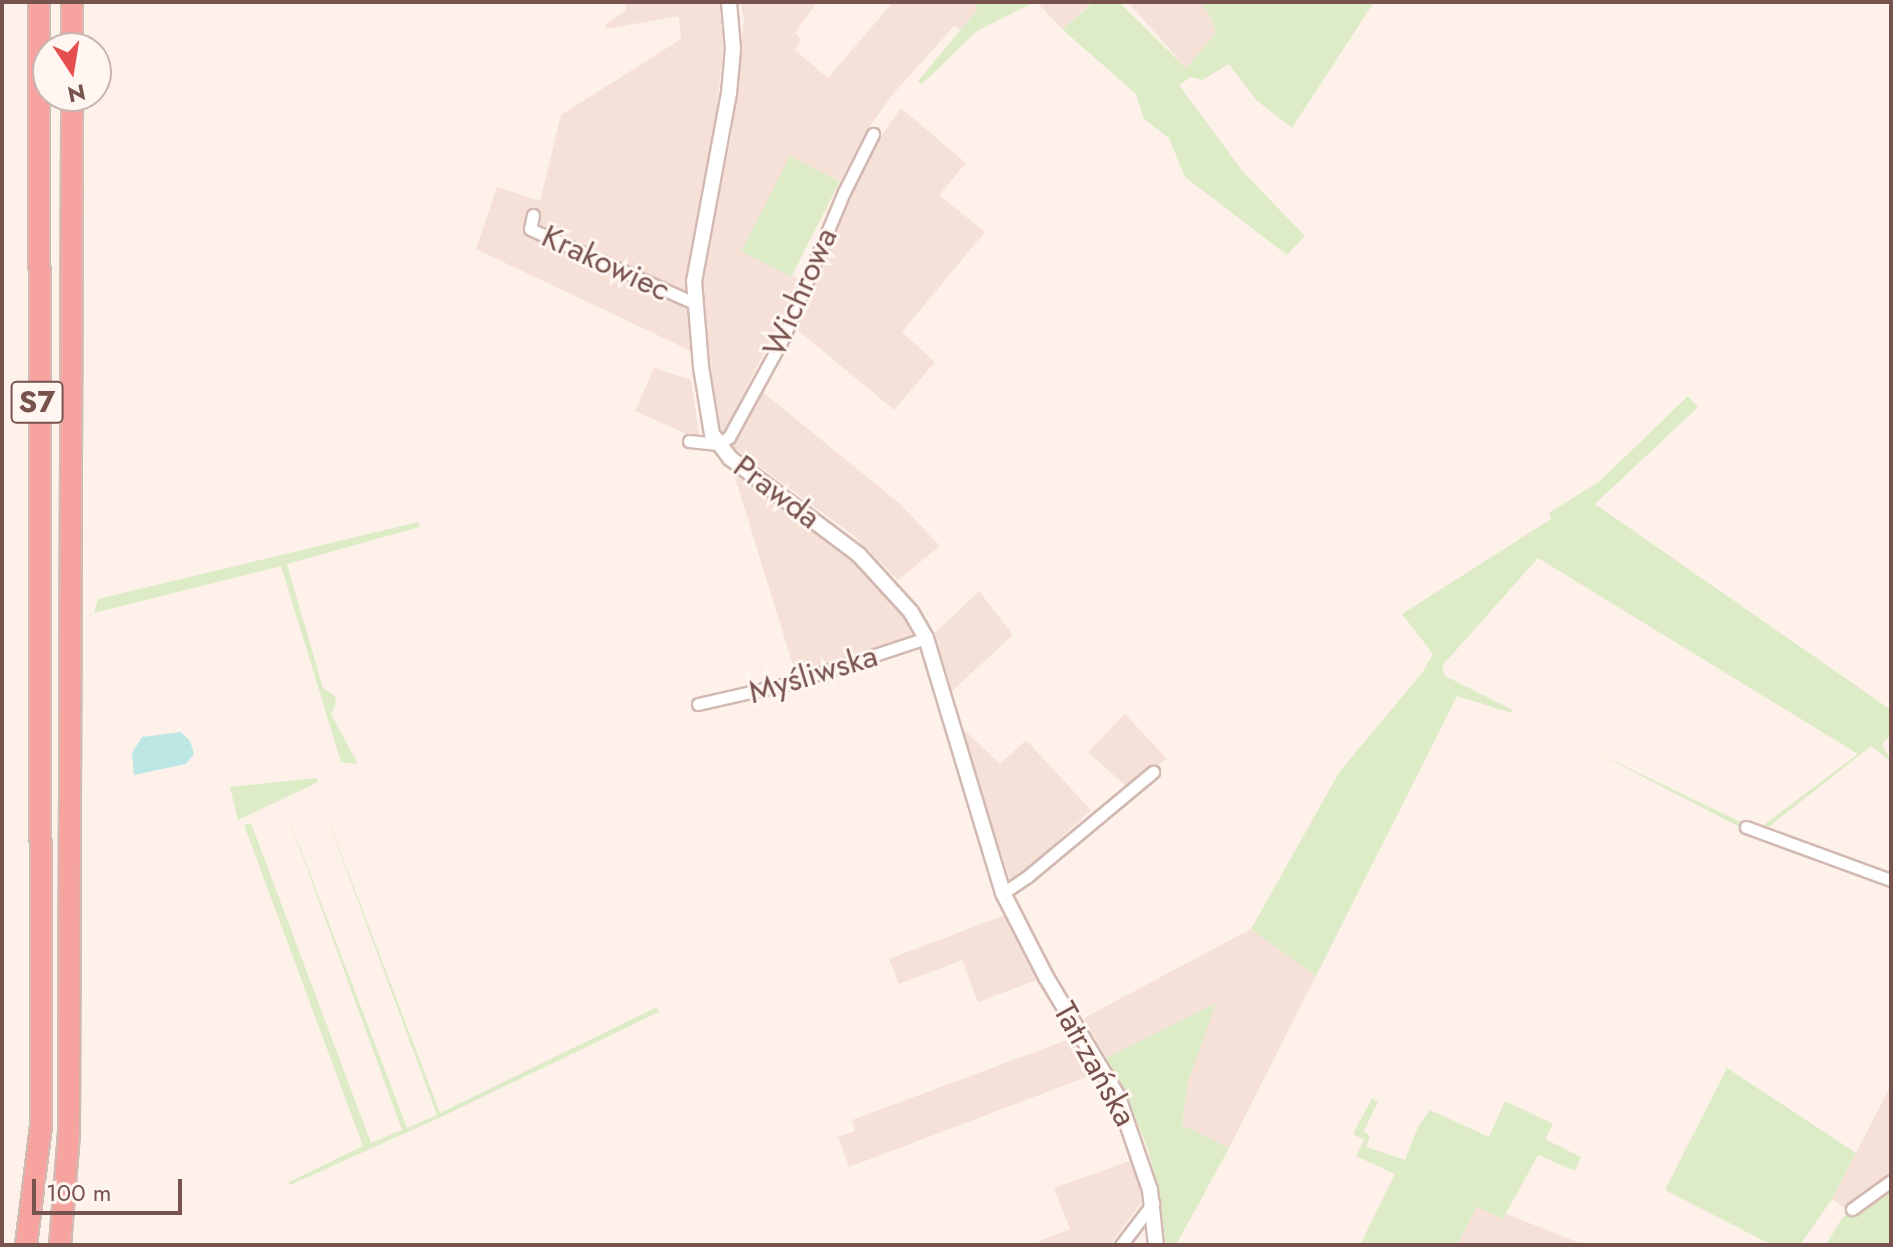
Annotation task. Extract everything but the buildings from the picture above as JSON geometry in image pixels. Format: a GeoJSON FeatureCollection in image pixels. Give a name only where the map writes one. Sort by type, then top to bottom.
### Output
{"type":"FeatureCollection","features":[{"type":"Feature","properties":{"kind":"highway","name":"S7"},"geometry":{"type":"LineString","coordinates":[[26,1245],[41,1126],[39,2]]}},
{"type":"Feature","properties":{"kind":"highway"},"geometry":{"type":"LineString","coordinates":[[72,2],[72,32]]}},
{"type":"Feature","properties":{"kind":"highway","name":"S7"},"geometry":{"type":"LineString","coordinates":[[60,1245],[69,1133],[72,112]]}},
{"type":"Feature","properties":{"kind":"street","name":"Prawda"},"geometry":{"type":"LineString","coordinates":[[729,2],[733,40],[729,93],[698,253],[694,303],[707,413],[718,444],[742,467],[859,555],[891,588],[926,638],[1003,893]]}},
{"type":"Feature","properties":{"kind":"street","name":"Wichrowa"},"geometry":{"type":"LineString","coordinates":[[718,444],[729,437],[784,336],[844,192],[873,134]]}},
{"type":"Feature","properties":{"kind":"street","name":"Krakowiec"},"geometry":{"type":"LineString","coordinates":[[533,215],[530,229],[694,303]]}},
{"type":"Feature","properties":{"kind":"street"},"geometry":{"type":"LineString","coordinates":[[689,441],[718,444]]}},
{"type":"Feature","properties":{"kind":"street","name":"Myśliwska"},"geometry":{"type":"LineString","coordinates":[[698,704],[790,683],[926,638]]}},
{"type":"Feature","properties":{"kind":"street"},"geometry":{"type":"LineString","coordinates":[[1003,893],[1153,772]]}},
{"type":"Feature","properties":{"kind":"street"},"geometry":{"type":"LineString","coordinates":[[1746,827],[1891,880]]}},
{"type":"Feature","properties":{"kind":"street","name":"Tatrzańska"},"geometry":{"type":"LineString","coordinates":[[1003,893],[1046,977],[1118,1097],[1134,1132],[1153,1203],[1156,1245]]}},
{"type":"Feature","properties":{"kind":"street"},"geometry":{"type":"LineString","coordinates":[[1852,1209],[1891,1181]]}},
{"type":"Feature","properties":{"kind":"street"},"geometry":{"type":"LineString","coordinates":[[1121,1245],[1153,1203]]}},
{"type":"Feature","properties":{"kind":"shaded area"},"geometry":{"type":"Polygon","coordinates":[[[626,2],[719,2],[723,51],[715,126],[685,282],[691,351],[476,249],[497,187],[540,201],[561,115],[681,39],[679,16],[606,29],[606,24],[625,11],[626,2]]]}},
{"type":"Feature","properties":{"kind":"shaded area"},"geometry":{"type":"Polygon","coordinates":[[[740,2],[817,2],[795,33],[801,40],[795,50],[828,78],[893,2],[974,2],[979,8],[960,30],[955,25],[893,94],[867,130],[840,181],[790,157],[752,255],[801,280],[723,434],[715,409],[701,280],[731,139],[744,19],[740,2]]]}},
{"type":"Feature","properties":{"kind":"shaded area"},"geometry":{"type":"Polygon","coordinates":[[[1037,2],[1088,2],[1090,5],[1062,29],[1037,2]]]}},
{"type":"Feature","properties":{"kind":"shaded area"},"geometry":{"type":"Polygon","coordinates":[[[1128,2],[1200,2],[1211,17],[1216,33],[1186,68],[1128,2]]]}},
{"type":"Feature","properties":{"kind":"shaded area"},"geometry":{"type":"Polygon","coordinates":[[[901,108],[966,163],[939,195],[985,232],[902,332],[935,362],[894,410],[794,327],[871,150],[901,108]]]}},
{"type":"Feature","properties":{"kind":"shaded area"},"geometry":{"type":"Polygon","coordinates":[[[654,368],[691,380],[700,440],[635,411],[654,368]]]}},
{"type":"Feature","properties":{"kind":"shaded area"},"geometry":{"type":"Polygon","coordinates":[[[759,389],[899,503],[940,546],[898,580],[854,536],[729,444],[759,389]]]}},
{"type":"Feature","properties":{"kind":"shaded area"},"geometry":{"type":"Polygon","coordinates":[[[733,471],[833,543],[862,568],[905,618],[920,645],[796,675],[733,471]]]}},
{"type":"Feature","properties":{"kind":"shaded area"},"geometry":{"type":"Polygon","coordinates":[[[979,591],[1013,635],[952,691],[935,633],[979,591]]]}},
{"type":"Feature","properties":{"kind":"shaded area"},"geometry":{"type":"Polygon","coordinates":[[[1125,714],[1167,759],[1127,787],[1088,752],[1125,714]]]}},
{"type":"Feature","properties":{"kind":"shaded area"},"geometry":{"type":"Polygon","coordinates":[[[960,726],[1000,764],[1026,740],[1091,810],[1011,884],[960,726]]]}},
{"type":"Feature","properties":{"kind":"shaded area"},"geometry":{"type":"Polygon","coordinates":[[[1005,915],[1037,980],[978,1002],[962,960],[899,984],[889,959],[1005,915]]]}},
{"type":"Feature","properties":{"kind":"shaded area"},"geometry":{"type":"Polygon","coordinates":[[[1251,929],[1316,976],[1229,1148],[1182,1126],[1188,1082],[1215,1004],[1106,1058],[1084,1018],[1251,929]]]}},
{"type":"Feature","properties":{"kind":"shaded area"},"geometry":{"type":"Polygon","coordinates":[[[1075,1037],[1097,1073],[849,1167],[838,1137],[855,1131],[852,1120],[1075,1037]]]}},
{"type":"Feature","properties":{"kind":"shaded area"},"geometry":{"type":"Polygon","coordinates":[[[1891,1085],[1891,1185],[1852,1213],[1832,1199],[1891,1085]]]}},
{"type":"Feature","properties":{"kind":"shaded area"},"geometry":{"type":"Polygon","coordinates":[[[1135,1159],[1145,1198],[1110,1245],[1040,1245],[1039,1241],[1070,1229],[1054,1188],[1135,1159]]]}},
{"type":"Feature","properties":{"kind":"shaded area"},"geometry":{"type":"Polygon","coordinates":[[[1477,1206],[1502,1219],[1506,1214],[1585,1245],[1457,1245],[1477,1206]]]}},
{"type":"Feature","properties":{"kind":"green space"},"geometry":{"type":"Polygon","coordinates":[[[974,2],[1035,2],[977,31],[922,84],[918,81],[978,9],[974,2]]]}},
{"type":"Feature","properties":{"kind":"green space"},"geometry":{"type":"Polygon","coordinates":[[[1088,2],[1119,2],[1186,68],[1216,33],[1211,17],[1200,2],[1374,2],[1292,128],[1256,100],[1229,64],[1202,80],[1191,77],[1179,85],[1244,173],[1305,236],[1287,255],[1185,177],[1169,138],[1144,119],[1136,94],[1062,29],[1090,6],[1088,2]]]}},
{"type":"Feature","properties":{"kind":"green space"},"geometry":{"type":"Polygon","coordinates":[[[790,156],[840,181],[791,277],[741,251],[790,156]]]}},
{"type":"Feature","properties":{"kind":"green space"},"geometry":{"type":"Polygon","coordinates":[[[1688,396],[1698,407],[1595,504],[1891,710],[1891,735],[1882,744],[1891,762],[1871,746],[1757,836],[1595,752],[1757,830],[1858,754],[1538,558],[1442,666],[1445,676],[1513,710],[1512,713],[1457,696],[1316,976],[1251,929],[1340,771],[1422,673],[1433,654],[1402,614],[1551,519],[1549,513],[1600,481],[1688,396]]]}},
{"type":"Feature","properties":{"kind":"green space"},"geometry":{"type":"Polygon","coordinates":[[[418,522],[420,527],[287,564],[323,688],[335,696],[336,704],[331,714],[358,764],[341,762],[281,566],[94,613],[98,599],[418,522]]]}},
{"type":"Feature","properties":{"kind":"green space"},"geometry":{"type":"Polygon","coordinates":[[[316,778],[318,782],[238,820],[230,787],[316,778]]]}},
{"type":"Feature","properties":{"kind":"green space"},"geometry":{"type":"Polygon","coordinates":[[[318,793],[440,1113],[657,1007],[659,1012],[439,1118],[290,1185],[289,1182],[363,1146],[244,825],[251,823],[371,1143],[402,1130],[285,808],[407,1128],[437,1115],[318,793]]]}},
{"type":"Feature","properties":{"kind":"green space"},"geometry":{"type":"Polygon","coordinates":[[[1216,1003],[1188,1082],[1182,1125],[1229,1148],[1176,1245],[1166,1245],[1158,1188],[1147,1147],[1126,1094],[1106,1058],[1216,1003]]]}},
{"type":"Feature","properties":{"kind":"green space"},"geometry":{"type":"Polygon","coordinates":[[[1727,1068],[1856,1153],[1832,1199],[1800,1245],[1772,1245],[1665,1190],[1727,1068]]]}},
{"type":"Feature","properties":{"kind":"green space"},"geometry":{"type":"Polygon","coordinates":[[[1372,1098],[1378,1102],[1364,1131],[1370,1136],[1366,1147],[1405,1160],[1418,1127],[1430,1110],[1489,1137],[1505,1101],[1553,1124],[1545,1139],[1581,1157],[1575,1171],[1538,1155],[1503,1219],[1477,1207],[1457,1245],[1360,1245],[1395,1174],[1356,1156],[1364,1140],[1353,1134],[1372,1098]]]}},
{"type":"Feature","properties":{"kind":"green space"},"geometry":{"type":"Polygon","coordinates":[[[1891,1185],[1891,1245],[1826,1245],[1842,1218],[1891,1185]]]}},
{"type":"Feature","properties":{"kind":"water"},"geometry":{"type":"Polygon","coordinates":[[[181,732],[190,741],[194,754],[186,764],[134,775],[132,753],[142,737],[181,732]]]}}]}
